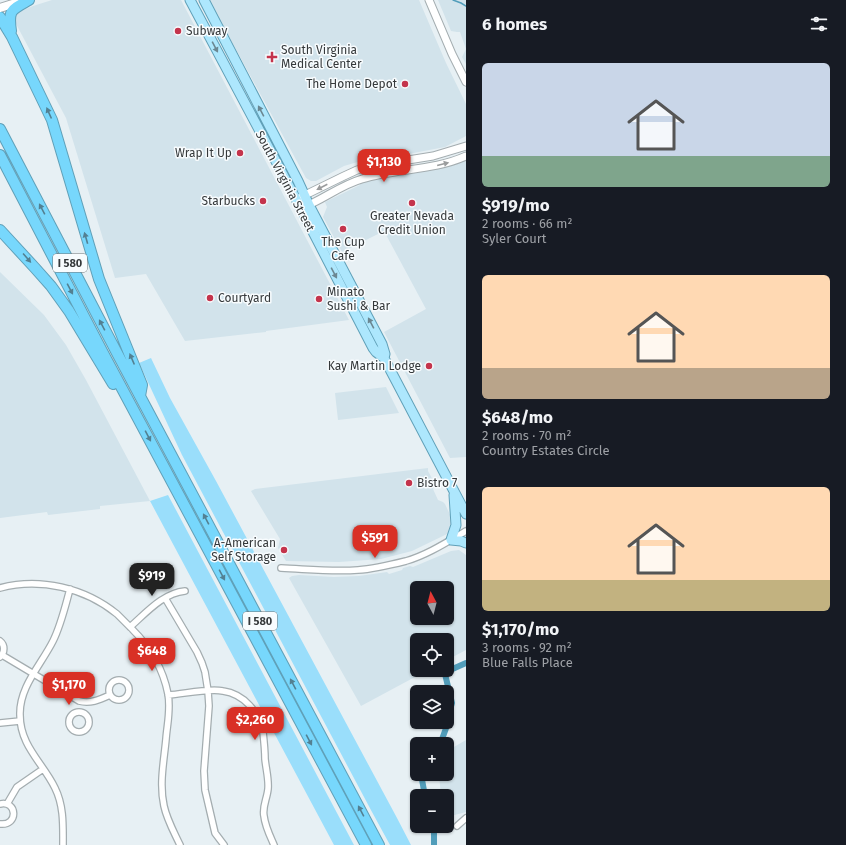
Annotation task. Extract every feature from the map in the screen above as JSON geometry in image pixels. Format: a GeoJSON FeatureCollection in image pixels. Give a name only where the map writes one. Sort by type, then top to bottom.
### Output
{"type":"FeatureCollection","features":[{"type":"Feature","properties":{"kind":"highway"},"geometry":{"type":"LineString","coordinates":[[12,37],[10,20],[11,12],[29,0]]}},
{"type":"Feature","properties":{"kind":"highway"},"geometry":{"type":"LineString","coordinates":[[0,17],[12,37],[52,120],[99,279],[142,385],[140,396]]}},
{"type":"Feature","properties":{"kind":"highway","name":"I 580"},"geometry":{"type":"LineString","coordinates":[[0,129],[140,396],[380,845]]}},
{"type":"Feature","properties":{"kind":"highway","name":"I 580"},"geometry":{"type":"LineString","coordinates":[[0,156],[129,402],[366,845]]}},
{"type":"Feature","properties":{"kind":"highway"},"geometry":{"type":"LineString","coordinates":[[0,230],[22,252],[50,286],[73,318],[111,382],[129,402]]}},
{"type":"Feature","properties":{"kind":"main road"},"geometry":{"type":"LineString","coordinates":[[0,8],[26,0]]}},
{"type":"Feature","properties":{"kind":"main road","name":"South Virginia Street"},"geometry":{"type":"LineString","coordinates":[[190,0],[373,348],[384,358],[466,514]]}},
{"type":"Feature","properties":{"kind":"main road","name":"South Virginia Street"},"geometry":{"type":"LineString","coordinates":[[204,0],[382,344],[385,354],[384,358]]}},
{"type":"Feature","properties":{"kind":"main road"},"geometry":{"type":"LineString","coordinates":[[453,490],[456,525],[451,540],[466,543]]}},
{"type":"Feature","properties":{"kind":"street"},"geometry":{"type":"LineString","coordinates":[[429,0],[466,82]]}},
{"type":"Feature","properties":{"kind":"street"},"geometry":{"type":"LineString","coordinates":[[298,204],[305,195],[357,170],[377,165],[434,156],[466,146]]}},
{"type":"Feature","properties":{"kind":"street"},"geometry":{"type":"LineString","coordinates":[[298,204],[309,204],[351,182],[362,178],[443,164],[466,156]]}},
{"type":"Feature","properties":{"kind":"street"},"geometry":{"type":"LineString","coordinates":[[281,568],[357,570],[374,568],[406,561],[422,555],[466,531]]}},
{"type":"Feature","properties":{"kind":"street"},"geometry":{"type":"LineString","coordinates":[[0,588],[15,585],[35,584],[70,589],[84,594],[117,614],[153,654],[162,674],[168,696],[168,716],[162,772],[162,794],[167,815],[180,845]]}},
{"type":"Feature","properties":{"kind":"street"},"geometry":{"type":"LineString","coordinates":[[63,845],[62,812],[60,801],[50,778],[28,747],[24,738],[20,721],[20,705],[26,686],[49,648],[62,621],[70,589]]}},
{"type":"Feature","properties":{"kind":"street"},"geometry":{"type":"LineString","coordinates":[[130,627],[165,598],[180,591],[185,591]]}},
{"type":"Feature","properties":{"kind":"street"},"geometry":{"type":"LineString","coordinates":[[165,598],[182,625],[202,663],[205,672],[209,706],[204,781],[207,801],[215,833],[224,845]]}},
{"type":"Feature","properties":{"kind":"street"},"geometry":{"type":"LineString","coordinates":[[0,641],[4,647],[4,651],[1,656],[73,698],[83,702],[94,702],[110,695]]}},
{"type":"Feature","properties":{"kind":"street"},"geometry":{"type":"LineString","coordinates":[[168,696],[208,691],[223,691],[236,695],[249,704],[258,718],[263,733],[268,787],[267,796],[264,802],[264,816],[274,845]]}},
{"type":"Feature","properties":{"kind":"street"},"geometry":{"type":"LineString","coordinates":[[81,712],[83,702]]}},
{"type":"Feature","properties":{"kind":"street"},"geometry":{"type":"LineString","coordinates":[[0,723],[20,721]]}},
{"type":"Feature","properties":{"kind":"street"},"geometry":{"type":"LineString","coordinates":[[7,804],[17,787],[43,769]]}},
{"type":"Feature","properties":{"kind":"street"},"geometry":{"type":"LineString","coordinates":[[0,804],[3,803],[11,806],[14,815],[10,822],[0,824]]}},
{"type":"Feature","properties":{"kind":"street"},"geometry":{"type":"LineString","coordinates":[[457,826],[466,818]]}},
{"type":"Feature","properties":{"kind":"shaded area"},"geometry":{"type":"Polygon","coordinates":[[[52,0],[181,0],[349,320],[266,332],[185,341],[146,274],[115,278],[66,118],[15,22],[15,17],[18,12],[52,0]]]}},
{"type":"Feature","properties":{"kind":"shaded area"},"geometry":{"type":"Polygon","coordinates":[[[209,0],[419,0],[446,63],[466,104],[466,136],[445,147],[403,155],[368,159],[344,166],[316,181],[311,181],[306,178],[209,0]]]}},
{"type":"Feature","properties":{"kind":"shaded area"},"geometry":{"type":"Polygon","coordinates":[[[438,0],[466,0],[466,49],[460,32],[451,31],[438,0]]]}},
{"type":"Feature","properties":{"kind":"shaded area"},"geometry":{"type":"Polygon","coordinates":[[[466,49],[466,64],[462,57],[466,49]]]}},
{"type":"Feature","properties":{"kind":"shaded area"},"geometry":{"type":"Polygon","coordinates":[[[466,157],[466,457],[450,458],[384,332],[426,309],[384,231],[342,252],[323,217],[327,207],[325,202],[360,185],[358,181],[466,157]]]}},
{"type":"Feature","properties":{"kind":"shaded area"},"geometry":{"type":"Polygon","coordinates":[[[0,272],[44,315],[66,345],[150,501],[100,506],[100,509],[48,515],[47,512],[0,518],[0,272]]]}},
{"type":"Feature","properties":{"kind":"shaded area"},"geometry":{"type":"Polygon","coordinates":[[[151,358],[170,398],[411,845],[390,845],[372,812],[182,455],[139,363],[151,358]]]}},
{"type":"Feature","properties":{"kind":"shaded area"},"geometry":{"type":"Polygon","coordinates":[[[386,387],[399,413],[338,420],[335,393],[386,387]]]}},
{"type":"Feature","properties":{"kind":"shaded area"},"geometry":{"type":"Polygon","coordinates":[[[428,468],[428,471],[435,484],[433,489],[438,500],[445,504],[452,519],[451,529],[448,534],[412,551],[381,559],[339,562],[286,561],[278,548],[280,539],[251,491],[255,489],[428,468]]]}},
{"type":"Feature","properties":{"kind":"shaded area"},"geometry":{"type":"Polygon","coordinates":[[[168,495],[354,845],[334,845],[150,501],[168,495]]]}},
{"type":"Feature","properties":{"kind":"shaded area"},"geometry":{"type":"Polygon","coordinates":[[[459,550],[466,555],[466,650],[454,656],[454,633],[410,633],[410,677],[415,677],[361,706],[289,578],[299,575],[334,577],[359,576],[387,572],[389,574],[402,570],[403,568],[410,566],[413,567],[451,551],[459,550]]]}},
{"type":"Feature","properties":{"kind":"shaded area"},"geometry":{"type":"Polygon","coordinates":[[[466,740],[466,812],[454,815],[454,789],[440,789],[440,781],[454,781],[454,747],[466,740]]]}},
{"type":"Feature","properties":{"kind":"waterway"},"geometry":{"type":"LineString","coordinates":[[453,0],[466,6]]}},
{"type":"Feature","properties":{"kind":"waterway"},"geometry":{"type":"LineString","coordinates":[[443,737],[449,720],[452,703],[445,674],[448,671],[466,663]]}},
{"type":"Feature","properties":{"kind":"waterway"},"geometry":{"type":"LineString","coordinates":[[422,781],[424,789]]}},
{"type":"Feature","properties":{"kind":"waterway"},"geometry":{"type":"LineString","coordinates":[[434,833],[434,845]]}},
{"type":"Feature","properties":{"kind":"place","name":"Subway"},"geometry":{"type":"Point","coordinates":[178,31]}},
{"type":"Feature","properties":{"kind":"place","name":"South Virginia Medical Center"},"geometry":{"type":"Point","coordinates":[272,57]}},
{"type":"Feature","properties":{"kind":"place","name":"The Home Depot"},"geometry":{"type":"Point","coordinates":[405,84]}},
{"type":"Feature","properties":{"kind":"place","name":"Wrap It Up"},"geometry":{"type":"Point","coordinates":[240,153]}},
{"type":"Feature","properties":{"kind":"place","name":"Starbucks"},"geometry":{"type":"Point","coordinates":[263,201]}},
{"type":"Feature","properties":{"kind":"place","name":"Greater Nevada Credit Union"},"geometry":{"type":"Point","coordinates":[412,203]}},
{"type":"Feature","properties":{"kind":"place","name":"The Cup Cafe"},"geometry":{"type":"Point","coordinates":[343,229]}},
{"type":"Feature","properties":{"kind":"place","name":"Courtyard"},"geometry":{"type":"Point","coordinates":[210,298]}},
{"type":"Feature","properties":{"kind":"place","name":"Minato Sushi & Bar"},"geometry":{"type":"Point","coordinates":[319,299]}},
{"type":"Feature","properties":{"kind":"place","name":"Kay Martin Lodge"},"geometry":{"type":"Point","coordinates":[429,366]}},
{"type":"Feature","properties":{"kind":"place","name":"Bistro 7"},"geometry":{"type":"Point","coordinates":[409,483]}},
{"type":"Feature","properties":{"kind":"place","name":"A-American Self Storage"},"geometry":{"type":"Point","coordinates":[284,550]}}]}
